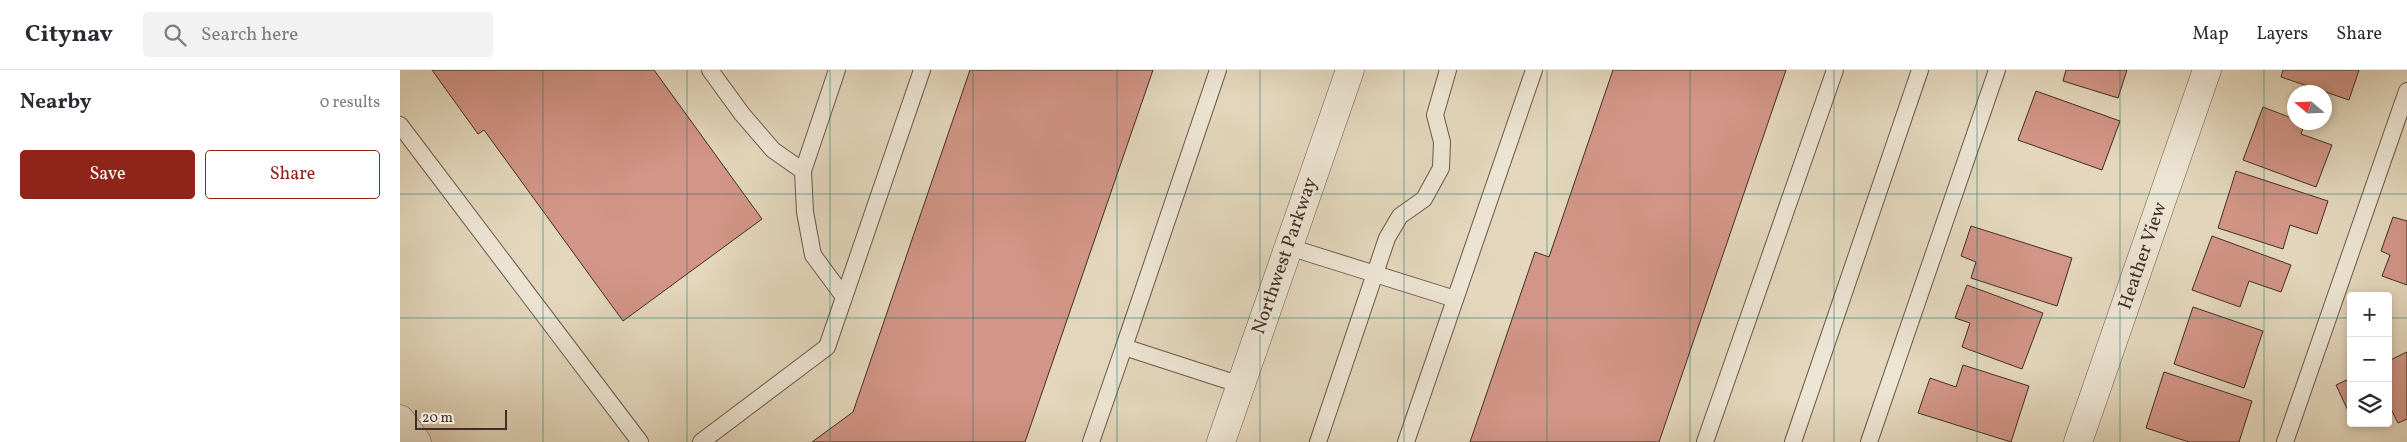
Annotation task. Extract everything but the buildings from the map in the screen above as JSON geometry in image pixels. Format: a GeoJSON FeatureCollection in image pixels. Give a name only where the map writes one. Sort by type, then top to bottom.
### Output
{"type":"FeatureCollection","features":[{"type":"Feature","properties":{"kind":"street","name":"Northwest Parkway"},"geometry":{"type":"LineString","coordinates":[[1221,442],[1350,70]]}},
{"type":"Feature","properties":{"kind":"street","name":"Heather View"},"geometry":{"type":"LineString","coordinates":[[2078,442],[2206,70]]}},
{"type":"Feature","properties":{"kind":"street"},"geometry":{"type":"LineString","coordinates":[[400,419],[417,442]]}},
{"type":"Feature","properties":{"kind":"lane"},"geometry":{"type":"LineString","coordinates":[[710,70],[742,114],[773,150],[803,171]]}},
{"type":"Feature","properties":{"kind":"lane"},"geometry":{"type":"LineString","coordinates":[[837,70],[803,171],[805,212],[813,255],[844,297]]}},
{"type":"Feature","properties":{"kind":"lane"},"geometry":{"type":"LineString","coordinates":[[701,442],[827,347],[922,70]]}},
{"type":"Feature","properties":{"kind":"lane"},"geometry":{"type":"LineString","coordinates":[[1090,442],[1218,70]]}},
{"type":"Feature","properties":{"kind":"lane"},"geometry":{"type":"LineString","coordinates":[[1318,442],[1387,238],[1400,216],[1424,199],[1440,168],[1442,142],[1435,115],[1448,70]]}},
{"type":"Feature","properties":{"kind":"lane"},"geometry":{"type":"LineString","coordinates":[[1406,442],[1534,70]]}},
{"type":"Feature","properties":{"kind":"lane"},"geometry":{"type":"LineString","coordinates":[[1705,442],[1835,70]]}},
{"type":"Feature","properties":{"kind":"lane"},"geometry":{"type":"LineString","coordinates":[[1793,442],[1920,70]]}},
{"type":"Feature","properties":{"kind":"lane"},"geometry":{"type":"LineString","coordinates":[[1869,442],[1997,70]]}},
{"type":"Feature","properties":{"kind":"lane"},"geometry":{"type":"LineString","coordinates":[[2285,442],[2407,91]]}},
{"type":"Feature","properties":{"kind":"lane"},"geometry":{"type":"LineString","coordinates":[[400,125],[640,442]]}},
{"type":"Feature","properties":{"kind":"lane"},"geometry":{"type":"LineString","coordinates":[[1289,247],[1455,299]]}},
{"type":"Feature","properties":{"kind":"lane"},"geometry":{"type":"LineString","coordinates":[[1124,347],[1241,385]]}}]}
